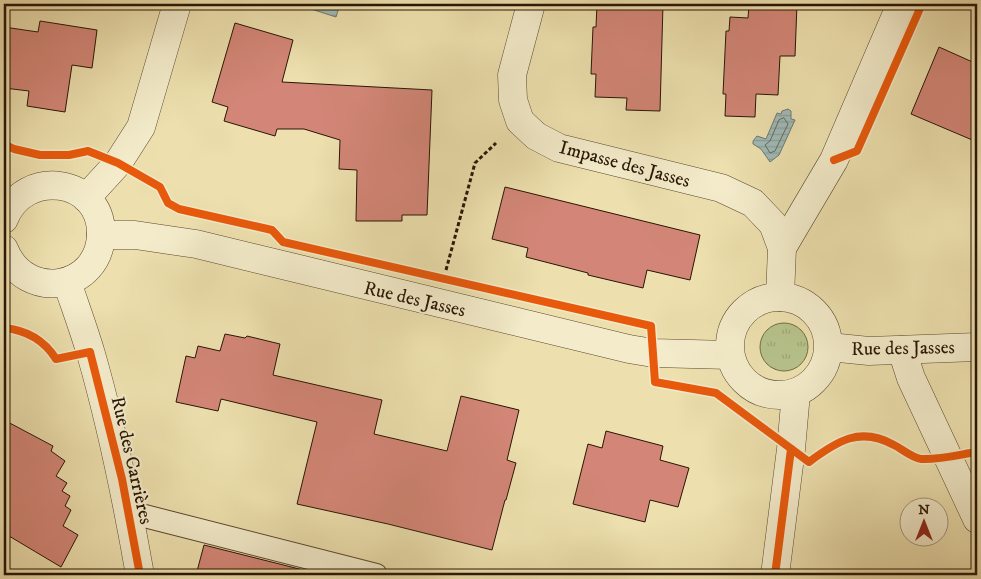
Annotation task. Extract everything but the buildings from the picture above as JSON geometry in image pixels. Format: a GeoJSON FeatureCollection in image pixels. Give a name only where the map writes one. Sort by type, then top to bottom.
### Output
{"type":"FeatureCollection","features":[{"type":"Feature","properties":{"kind":"street"},"geometry":{"type":"LineString","coordinates":[[86,198],[118,163],[141,127],[177,4]]}},
{"type":"Feature","properties":{"kind":"street"},"geometry":{"type":"LineString","coordinates":[[520,121],[513,100],[512,75],[531,4]]}},
{"type":"Feature","properties":{"kind":"street"},"geometry":{"type":"LineString","coordinates":[[782,248],[834,160],[901,4]]}},
{"type":"Feature","properties":{"kind":"street","name":"Impasse des Jasses"},"geometry":{"type":"LineString","coordinates":[[520,121],[536,136],[559,148],[720,188],[753,204],[773,224],[782,248],[780,297]]}},
{"type":"Feature","properties":{"kind":"street"},"geometry":{"type":"LineString","coordinates":[[5,212],[14,200],[37,186],[50,184],[63,186],[76,190],[86,198],[98,215],[101,235],[98,250],[91,264],[80,274],[66,282],[53,284],[38,282],[25,277],[7,263]]}},
{"type":"Feature","properties":{"kind":"street","name":"Rue des Jasses"},"geometry":{"type":"LineString","coordinates":[[101,235],[135,235],[196,244],[629,349],[653,353],[730,355],[731,332],[741,314],[757,302],[780,297],[798,300],[812,309],[825,328],[828,347],[824,368],[812,384],[796,393]]}},
{"type":"Feature","properties":{"kind":"street","name":"Rue des Carrières"},"geometry":{"type":"LineString","coordinates":[[66,282],[92,360],[122,479],[140,575]]}},
{"type":"Feature","properties":{"kind":"street","name":"Rue des Jasses"},"geometry":{"type":"LineString","coordinates":[[828,347],[869,351],[977,347]]}},
{"type":"Feature","properties":{"kind":"street"},"geometry":{"type":"LineString","coordinates":[[902,350],[911,378],[977,519]]}},
{"type":"Feature","properties":{"kind":"street"},"geometry":{"type":"LineString","coordinates":[[730,355],[742,379],[758,391],[777,396],[796,393],[791,448],[774,575]]}},
{"type":"Feature","properties":{"kind":"lane"},"geometry":{"type":"LineString","coordinates":[[129,512],[376,575]]}},
{"type":"Feature","properties":{"kind":"path"},"geometry":{"type":"LineString","coordinates":[[438,303],[476,163],[520,121]]}},
{"type":"Feature","properties":{"kind":"green space"},"geometry":{"type":"Polygon","coordinates":[[[779,323],[789,323],[798,327],[804,333],[807,338],[807,356],[798,367],[789,371],[779,371],[770,367],[764,361],[760,352],[760,342],[764,333],[770,327],[779,323]]]}},
{"type":"Feature","properties":{"kind":"water"},"geometry":{"type":"Polygon","coordinates":[[[310,4],[340,4],[336,17],[308,8],[310,4]]]}},
{"type":"Feature","properties":{"kind":"water"},"geometry":{"type":"Polygon","coordinates":[[[788,109],[791,111],[791,119],[795,120],[779,155],[770,162],[761,149],[753,144],[753,141],[757,136],[766,139],[777,113],[781,114],[782,111],[788,109]]]}},
{"type":"Feature","properties":{"kind":"cycle path"},"geometry":{"type":"LineString","coordinates":[[834,160],[857,151],[922,4]]}},
{"type":"Feature","properties":{"kind":"cycle path"},"geometry":{"type":"LineString","coordinates":[[4,144],[14,149],[40,155],[69,155],[88,151],[118,163],[160,187],[168,203],[179,209],[272,230],[283,242],[651,326],[655,382],[716,393],[809,462],[839,442],[860,436],[882,439],[921,459],[949,457],[976,452],[977,450]]}},
{"type":"Feature","properties":{"kind":"cycle path"},"geometry":{"type":"LineString","coordinates":[[4,328],[20,331],[34,337],[46,346],[56,359],[90,352],[122,479],[140,575]]}},
{"type":"Feature","properties":{"kind":"cycle path"},"geometry":{"type":"LineString","coordinates":[[775,575],[791,449]]}}]}
